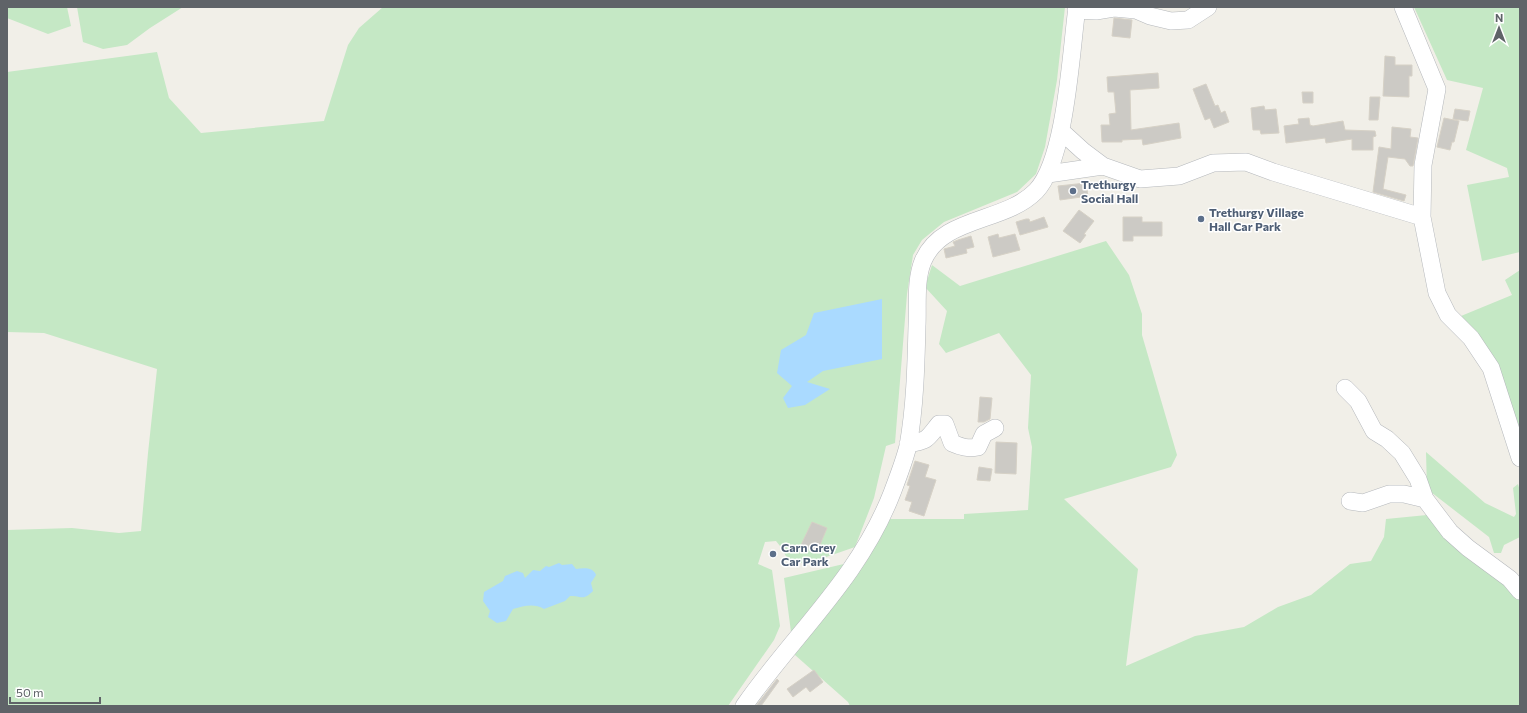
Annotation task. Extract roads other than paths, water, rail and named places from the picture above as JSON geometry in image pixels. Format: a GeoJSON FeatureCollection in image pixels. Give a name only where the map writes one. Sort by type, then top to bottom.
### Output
{"type":"FeatureCollection","features":[{"type":"Feature","properties":{"kind":"street"},"geometry":{"type":"LineString","coordinates":[[744,706],[843,582],[862,553],[885,511],[904,464],[908,444],[916,381],[919,281],[922,263],[929,249],[937,241],[967,225],[1020,203],[1037,190],[1048,174],[1061,131],[1076,9],[1096,11],[1114,8],[1136,10],[1150,16],[1171,21],[1188,20],[1208,7]]}},
{"type":"Feature","properties":{"kind":"street"},"geometry":{"type":"LineString","coordinates":[[1404,7],[1437,89],[1423,165],[1422,217],[1438,293],[1448,315],[1471,338],[1491,368],[1520,458]]}},
{"type":"Feature","properties":{"kind":"street"},"geometry":{"type":"LineString","coordinates":[[1061,131],[1083,151],[1103,166],[1140,179],[1179,176],[1213,163],[1246,162],[1273,172],[1422,217]]}},
{"type":"Feature","properties":{"kind":"street"},"geometry":{"type":"LineString","coordinates":[[1048,174],[1103,166]]}},
{"type":"Feature","properties":{"kind":"street"},"geometry":{"type":"LineString","coordinates":[[1344,388],[1358,401],[1372,428],[1402,453],[1418,479],[1425,499],[1450,532],[1468,548],[1500,570],[1520,591]]}},
{"type":"Feature","properties":{"kind":"street"},"geometry":{"type":"LineString","coordinates":[[908,444],[922,442],[931,437],[939,424],[945,424],[952,443],[966,448],[978,447],[984,434],[995,428]]}},
{"type":"Feature","properties":{"kind":"street"},"geometry":{"type":"LineString","coordinates":[[1350,501],[1363,503],[1389,494],[1404,494],[1425,499]]}},
{"type":"Feature","properties":{"kind":"water"},"geometry":{"type":"Polygon","coordinates":[[[882,299],[882,359],[823,371],[807,382],[830,389],[805,405],[788,408],[783,398],[792,386],[777,373],[781,350],[806,335],[814,313],[882,299]]]}},
{"type":"Feature","properties":{"kind":"water"},"geometry":{"type":"Polygon","coordinates":[[[559,563],[562,565],[572,564],[576,569],[585,568],[595,572],[596,575],[591,583],[593,591],[584,597],[570,596],[565,601],[544,609],[536,606],[525,606],[513,609],[506,621],[497,623],[488,617],[490,611],[483,601],[484,592],[503,581],[505,576],[517,571],[523,573],[525,578],[533,570],[540,571],[546,566],[549,567],[559,563]]]}},
{"type":"Feature","properties":{"kind":"place","name":"Trethurgy Social Hall"},"geometry":{"type":"Point","coordinates":[1073,191]}},
{"type":"Feature","properties":{"kind":"place","name":"Trethurgy Village Hall Car Park"},"geometry":{"type":"Point","coordinates":[1201,219]}},
{"type":"Feature","properties":{"kind":"place","name":"Carn Grey Car Park"},"geometry":{"type":"Point","coordinates":[773,554]}}]}
